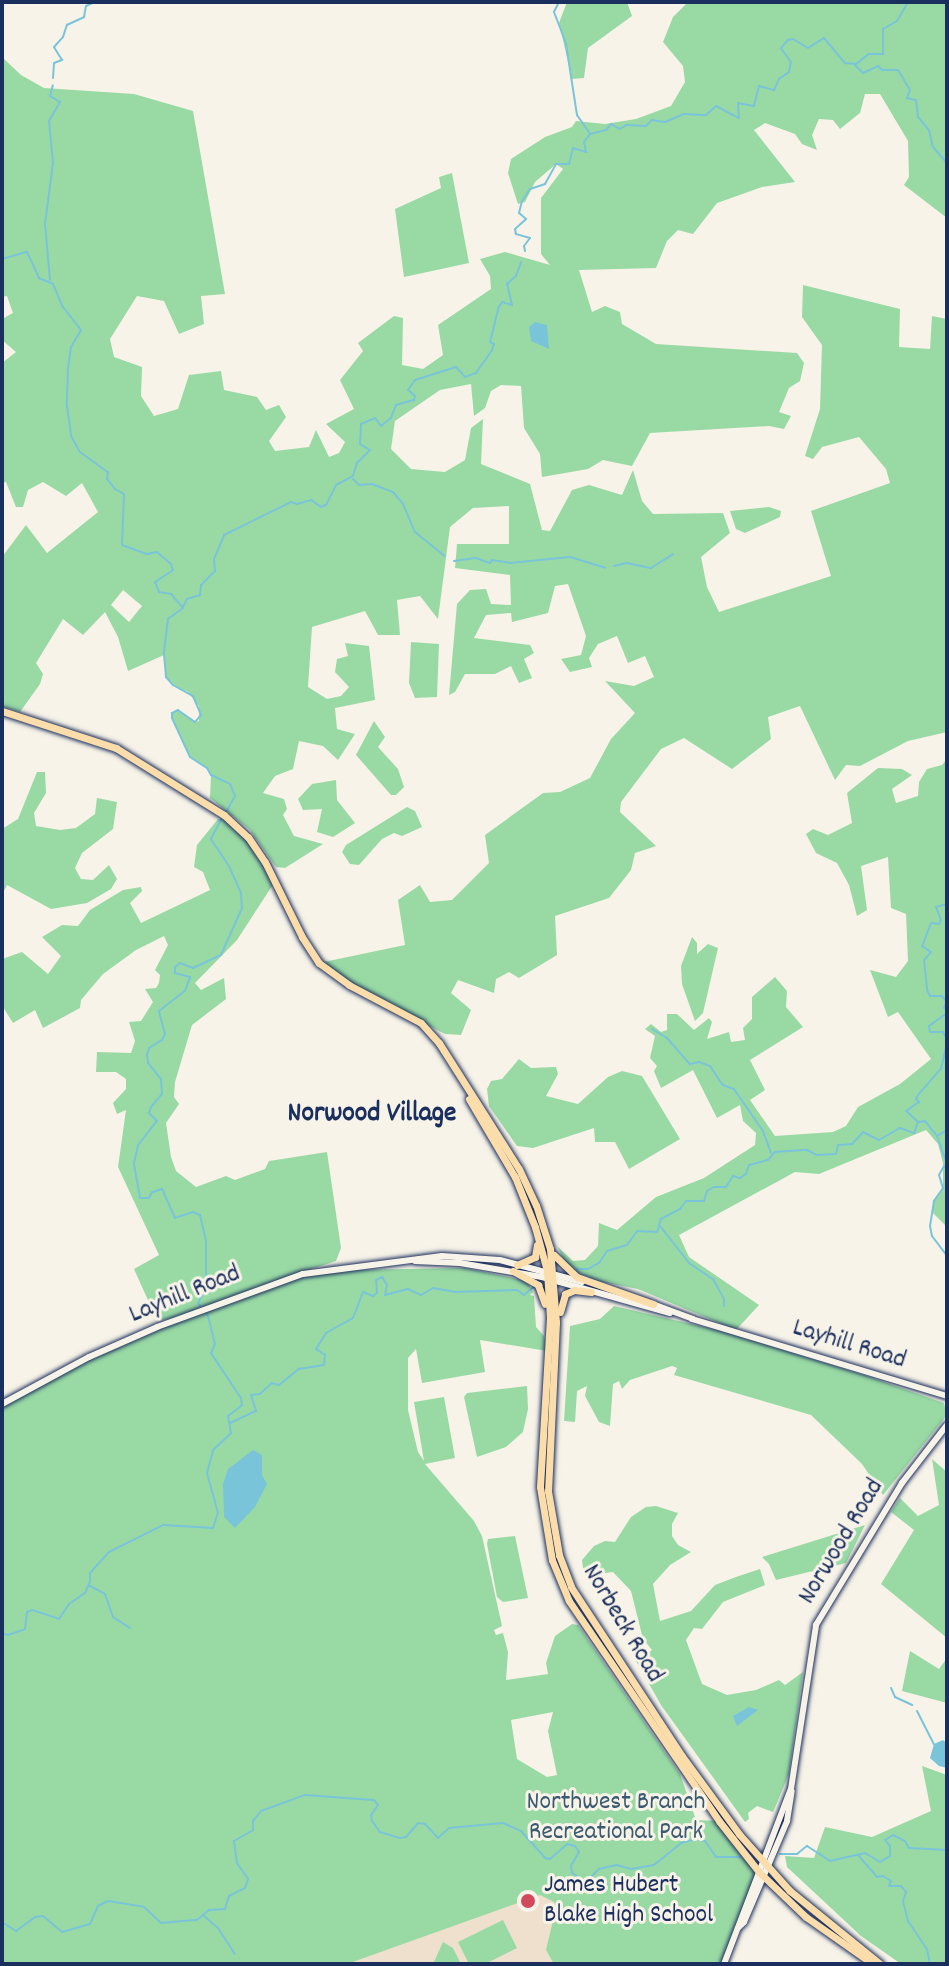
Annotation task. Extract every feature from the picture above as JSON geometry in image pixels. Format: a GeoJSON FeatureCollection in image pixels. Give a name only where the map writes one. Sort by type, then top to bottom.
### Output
{"type":"FeatureCollection","features":[{"type":"Feature","properties":{"kind":"main road","name":"Norbeck Road"},"geometry":{"type":"LineString","coordinates":[[2,711],[116,748],[225,815],[265,862],[302,937],[319,963],[349,985],[421,1023],[445,1051],[519,1169],[547,1239],[551,1276],[553,1385],[548,1491],[559,1555],[571,1587],[682,1756],[766,1866],[827,1924],[880,1964]]}},
{"type":"Feature","properties":{"kind":"main road","name":"Norbeck Road"},"geometry":{"type":"LineString","coordinates":[[445,1051],[515,1177],[551,1276],[540,1487],[545,1533],[558,1578],[578,1617],[719,1821],[762,1874],[806,1917],[873,1964]]}},
{"type":"Feature","properties":{"kind":"main road"},"geometry":{"type":"LineString","coordinates":[[535,1227],[537,1253],[530,1261],[515,1268],[532,1280],[544,1296],[547,1364]]}},
{"type":"Feature","properties":{"kind":"main road"},"geometry":{"type":"LineString","coordinates":[[547,1239],[557,1262],[577,1277],[653,1304]]}},
{"type":"Feature","properties":{"kind":"main road","name":"Layhill Road"},"geometry":{"type":"LineString","coordinates":[[2,1404],[89,1357],[219,1304],[303,1274],[396,1261],[515,1268],[653,1304],[693,1319]]}},
{"type":"Feature","properties":{"kind":"main road","name":"Layhill Road"},"geometry":{"type":"LineString","coordinates":[[551,1276],[591,1292],[693,1319],[945,1396]]}},
{"type":"Feature","properties":{"kind":"main road"},"geometry":{"type":"LineString","coordinates":[[553,1385],[558,1372],[562,1298],[574,1290],[591,1292]]}},
{"type":"Feature","properties":{"kind":"main road","name":"Norwood Road"},"geometry":{"type":"LineString","coordinates":[[724,1964],[787,1821],[816,1625],[902,1483],[947,1425]]}},
{"type":"Feature","properties":{"kind":"shaded area","name":"James Hubert Blake High School"},"geometry":{"type":"Polygon","coordinates":[[[556,1877],[570,1964],[327,1964],[556,1877]]]}},
{"type":"Feature","properties":{"kind":"green space"},"geometry":{"type":"Polygon","coordinates":[[[567,2],[627,2],[632,16],[588,48],[584,78],[572,79],[559,23],[567,2]]]}},
{"type":"Feature","properties":{"kind":"green space"},"geometry":{"type":"Polygon","coordinates":[[[688,2],[947,2],[947,218],[904,185],[909,177],[908,141],[880,94],[865,94],[860,113],[840,129],[833,120],[819,119],[812,135],[817,150],[802,144],[795,134],[765,123],[754,130],[795,182],[762,187],[717,203],[693,234],[678,230],[667,241],[656,268],[579,270],[592,312],[605,306],[620,312],[622,324],[656,344],[797,353],[804,363],[800,381],[789,388],[779,412],[791,416],[784,429],[769,426],[650,433],[632,466],[603,460],[588,469],[542,477],[540,454],[524,428],[521,386],[501,385],[491,391],[485,408],[474,416],[471,384],[440,390],[395,421],[391,449],[411,469],[445,472],[465,460],[471,428],[483,419],[481,464],[530,484],[542,530],[550,531],[572,490],[589,485],[622,495],[633,470],[642,501],[653,514],[723,513],[730,533],[701,557],[707,587],[719,612],[831,576],[811,511],[890,483],[886,469],[859,437],[822,447],[813,459],[805,456],[820,409],[822,345],[802,317],[803,285],[900,309],[899,347],[930,349],[932,316],[947,319],[947,732],[908,741],[860,766],[846,765],[835,780],[800,706],[768,717],[771,739],[732,769],[684,738],[661,749],[621,802],[620,812],[656,846],[635,853],[631,870],[609,898],[555,916],[557,955],[519,978],[509,972],[496,979],[494,993],[458,980],[451,993],[471,1010],[461,1035],[445,1034],[368,995],[319,963],[405,945],[398,900],[420,885],[430,902],[452,900],[489,863],[485,835],[543,793],[560,792],[590,778],[611,739],[635,713],[605,681],[634,686],[654,677],[645,656],[628,663],[617,636],[598,644],[589,658],[592,667],[570,672],[561,659],[581,655],[586,636],[568,584],[555,586],[548,613],[512,622],[511,613],[486,615],[474,638],[530,645],[534,653],[524,659],[532,678],[519,683],[511,666],[495,674],[465,674],[455,692],[449,695],[457,604],[470,590],[486,589],[491,604],[511,605],[510,575],[455,568],[457,544],[509,544],[509,506],[473,508],[450,527],[438,619],[420,596],[397,600],[400,635],[378,635],[365,611],[312,627],[308,687],[327,699],[341,696],[349,687],[335,672],[337,659],[348,656],[345,643],[369,646],[375,700],[335,708],[337,729],[355,734],[338,760],[323,746],[299,741],[293,769],[275,776],[263,793],[284,799],[287,809],[283,815],[294,836],[323,844],[285,868],[276,867],[250,830],[210,798],[211,775],[207,768],[190,757],[172,718],[172,713],[178,710],[195,722],[199,721],[199,706],[187,691],[180,690],[166,677],[164,655],[128,671],[118,637],[105,612],[83,635],[63,619],[36,663],[43,674],[40,684],[20,712],[2,706],[2,557],[26,525],[47,553],[98,512],[82,483],[66,496],[43,482],[28,490],[23,507],[16,507],[6,482],[2,483],[2,363],[16,352],[2,340],[2,319],[13,313],[7,296],[2,297],[2,57],[21,75],[44,88],[134,94],[193,111],[225,294],[201,296],[204,324],[179,334],[164,301],[137,296],[110,339],[114,357],[142,367],[141,396],[154,416],[178,409],[189,375],[221,371],[224,390],[257,397],[266,410],[279,405],[286,417],[269,441],[275,451],[309,447],[316,430],[329,457],[339,453],[345,442],[326,424],[354,409],[340,380],[363,351],[358,343],[394,316],[403,318],[402,365],[423,369],[443,355],[438,325],[491,289],[490,276],[480,259],[505,252],[550,265],[541,254],[541,198],[563,169],[556,164],[535,182],[525,202],[518,204],[508,173],[511,159],[545,137],[572,127],[576,121],[605,124],[636,119],[671,106],[685,82],[683,66],[663,42],[673,17],[688,2]],[[123,590],[111,605],[129,622],[142,606],[123,590]]]}},
{"type":"Feature","properties":{"kind":"green space"},"geometry":{"type":"Polygon","coordinates":[[[452,173],[469,263],[404,277],[395,209],[441,188],[439,177],[452,173]]]}},
{"type":"Feature","properties":{"kind":"green space"},"geometry":{"type":"Polygon","coordinates":[[[769,507],[781,511],[780,517],[745,533],[736,529],[730,511],[769,507]]]}},
{"type":"Feature","properties":{"kind":"green space"},"geometry":{"type":"Polygon","coordinates":[[[411,642],[439,644],[437,697],[415,698],[409,683],[411,642]]]}},
{"type":"Feature","properties":{"kind":"green space"},"geometry":{"type":"Polygon","coordinates":[[[374,721],[385,737],[378,747],[398,769],[404,787],[396,795],[391,795],[356,755],[374,721]]]}},
{"type":"Feature","properties":{"kind":"green space"},"geometry":{"type":"Polygon","coordinates":[[[947,759],[947,1227],[932,1212],[934,1201],[943,1188],[943,1163],[938,1144],[926,1130],[819,1174],[795,1172],[679,1235],[689,1257],[759,1305],[736,1330],[638,1289],[597,1281],[568,1268],[557,1246],[573,1261],[585,1260],[598,1246],[599,1223],[617,1230],[656,1197],[704,1178],[755,1145],[756,1133],[743,1121],[740,1105],[717,1118],[693,1070],[661,1088],[654,1071],[657,1066],[650,1058],[655,1036],[645,1029],[651,1024],[661,1032],[667,1030],[667,1014],[677,1014],[694,1030],[709,1018],[712,1022],[707,1039],[729,1032],[731,1042],[745,1040],[743,1028],[752,1019],[752,997],[775,977],[787,991],[786,1007],[803,1027],[750,1060],[765,1090],[750,1100],[775,1136],[833,1132],[846,1126],[858,1107],[900,1084],[931,1059],[898,1012],[888,1017],[870,970],[896,977],[908,961],[906,914],[891,908],[888,857],[861,866],[867,910],[857,916],[849,885],[837,863],[816,853],[806,834],[813,829],[828,835],[852,823],[847,793],[878,768],[902,769],[912,775],[892,789],[896,803],[918,796],[919,782],[927,769],[942,765],[947,759]]]}},
{"type":"Feature","properties":{"kind":"green space"},"geometry":{"type":"Polygon","coordinates":[[[37,772],[45,772],[46,793],[34,813],[36,826],[60,830],[76,828],[95,814],[97,798],[117,802],[113,829],[82,853],[75,868],[81,879],[93,880],[109,865],[117,879],[111,889],[87,903],[51,909],[7,885],[2,895],[2,829],[18,819],[37,772]]]}},
{"type":"Feature","properties":{"kind":"green space"},"geometry":{"type":"Polygon","coordinates":[[[336,780],[337,800],[355,823],[333,837],[317,832],[322,809],[303,810],[298,799],[312,784],[336,780]]]}},
{"type":"Feature","properties":{"kind":"green space"},"geometry":{"type":"Polygon","coordinates":[[[407,807],[415,811],[422,827],[402,836],[394,833],[382,839],[359,865],[350,864],[342,852],[346,845],[407,807]]]}},
{"type":"Feature","properties":{"kind":"green space","name":"Northwest Branch Recreational Park"},"geometry":{"type":"Polygon","coordinates":[[[218,819],[233,821],[276,880],[237,940],[195,983],[201,990],[224,978],[226,999],[192,1025],[175,1082],[174,1097],[179,1104],[166,1123],[176,1171],[196,1187],[226,1176],[235,1180],[265,1169],[269,1161],[327,1152],[341,1248],[336,1261],[275,1281],[213,1306],[282,1280],[345,1270],[465,1268],[527,1281],[533,1292],[530,1295],[534,1296],[536,1327],[544,1336],[547,1351],[480,1340],[485,1372],[422,1383],[416,1349],[408,1358],[408,1410],[418,1452],[424,1461],[414,1402],[444,1397],[455,1458],[425,1464],[474,1521],[482,1536],[502,1626],[494,1630],[496,1635],[503,1633],[508,1652],[506,1680],[548,1674],[546,1663],[555,1636],[572,1624],[578,1625],[680,1774],[696,1820],[719,1821],[759,1872],[724,1964],[554,1964],[546,1950],[556,1908],[554,1902],[540,1895],[347,1964],[2,1964],[2,1406],[67,1370],[198,1313],[163,1320],[156,1318],[134,1269],[159,1255],[118,1167],[126,1110],[117,1114],[113,1103],[126,1089],[126,1079],[116,1072],[96,1072],[97,1052],[131,1053],[135,1041],[129,1022],[141,1021],[153,1002],[145,989],[156,988],[159,983],[160,975],[155,970],[168,945],[164,936],[136,950],[103,974],[81,1000],[80,1008],[43,1028],[35,1010],[13,1023],[6,1012],[2,1005],[2,959],[22,952],[48,974],[61,956],[42,937],[62,925],[78,926],[90,910],[123,890],[141,887],[142,891],[130,903],[141,923],[210,890],[203,872],[194,867],[197,845],[218,819]],[[553,1712],[511,1720],[517,1759],[547,1777],[557,1775],[548,1731],[553,1712]]]}},
{"type":"Feature","properties":{"kind":"green space"},"geometry":{"type":"Polygon","coordinates":[[[692,937],[697,943],[697,954],[708,944],[718,948],[703,1013],[695,1021],[682,984],[681,966],[692,937]]]}},
{"type":"Feature","properties":{"kind":"green space"},"geometry":{"type":"Polygon","coordinates":[[[519,1059],[531,1068],[556,1067],[558,1074],[546,1096],[578,1104],[608,1077],[622,1071],[642,1076],[680,1139],[629,1169],[615,1142],[595,1142],[594,1128],[533,1148],[517,1146],[489,1106],[487,1089],[491,1081],[502,1079],[519,1059]]]}},
{"type":"Feature","properties":{"kind":"green space"},"geometry":{"type":"Polygon","coordinates":[[[614,1306],[721,1331],[864,1375],[944,1403],[947,1415],[883,1495],[862,1464],[811,1415],[674,1375],[677,1368],[672,1366],[630,1380],[622,1389],[619,1381],[613,1384],[610,1426],[599,1422],[585,1396],[587,1386],[577,1391],[575,1422],[564,1421],[570,1326],[600,1319],[614,1306]]]}},
{"type":"Feature","properties":{"kind":"green space"},"geometry":{"type":"Polygon","coordinates":[[[527,1386],[528,1409],[523,1432],[506,1447],[477,1457],[464,1397],[467,1393],[527,1386]]]}},
{"type":"Feature","properties":{"kind":"green space"},"geometry":{"type":"Polygon","coordinates":[[[932,1459],[947,1472],[947,1638],[881,1584],[914,1530],[891,1512],[900,1498],[918,1516],[939,1505],[932,1459]]]}},
{"type":"Feature","properties":{"kind":"green space"},"geometry":{"type":"Polygon","coordinates":[[[656,1506],[678,1513],[672,1524],[672,1536],[678,1545],[691,1552],[670,1565],[653,1584],[660,1621],[691,1611],[715,1585],[736,1577],[760,1569],[765,1585],[723,1602],[702,1629],[694,1628],[686,1640],[702,1684],[727,1695],[756,1690],[779,1680],[785,1685],[803,1672],[789,1774],[773,1812],[757,1806],[748,1813],[749,1819],[745,1822],[661,1705],[636,1661],[652,1650],[643,1639],[631,1591],[613,1572],[596,1574],[583,1568],[582,1560],[594,1546],[605,1541],[615,1542],[631,1517],[646,1507],[656,1506]]]}},
{"type":"Feature","properties":{"kind":"green space"},"geometry":{"type":"Polygon","coordinates":[[[865,1525],[846,1563],[776,1580],[762,1557],[865,1525]]]}},
{"type":"Feature","properties":{"kind":"green space"},"geometry":{"type":"Polygon","coordinates":[[[515,1536],[528,1598],[503,1602],[497,1597],[487,1544],[488,1539],[515,1536]]]}},
{"type":"Feature","properties":{"kind":"green space"},"geometry":{"type":"Polygon","coordinates":[[[910,1651],[939,1669],[947,1658],[947,1703],[902,1691],[910,1651]]]}},
{"type":"Feature","properties":{"kind":"green space"},"geometry":{"type":"Polygon","coordinates":[[[922,1766],[947,1775],[947,1964],[901,1964],[861,1936],[787,1867],[785,1856],[814,1858],[825,1827],[872,1837],[931,1811],[922,1766]]]}},
{"type":"Feature","properties":{"kind":"green space"},"geometry":{"type":"Polygon","coordinates":[[[503,1920],[517,1948],[485,1964],[469,1964],[458,1942],[503,1920]]]}},
{"type":"Feature","properties":{"kind":"green space"},"geometry":{"type":"Polygon","coordinates":[[[443,1942],[453,1948],[461,1964],[433,1964],[443,1942]]]}},
{"type":"Feature","properties":{"kind":"water"},"geometry":{"type":"Polygon","coordinates":[[[535,322],[547,325],[549,349],[531,341],[529,327],[535,322]]]}},
{"type":"Feature","properties":{"kind":"water"},"geometry":{"type":"Polygon","coordinates":[[[253,1450],[262,1455],[262,1475],[267,1484],[255,1507],[235,1528],[224,1517],[223,1484],[228,1469],[253,1450]]]}},
{"type":"Feature","properties":{"kind":"water"},"geometry":{"type":"Polygon","coordinates":[[[749,1707],[758,1710],[737,1726],[733,1716],[749,1707]]]}},
{"type":"Feature","properties":{"kind":"water"},"geometry":{"type":"Polygon","coordinates":[[[943,1740],[947,1743],[947,1768],[930,1758],[934,1744],[943,1740]]]}},
{"type":"Feature","properties":{"kind":"waterway"},"geometry":{"type":"LineString","coordinates":[[53,78],[54,63],[62,60],[54,47],[63,37],[67,25],[84,17],[86,6],[95,2]]}},
{"type":"Feature","properties":{"kind":"waterway"},"geometry":{"type":"LineString","coordinates":[[559,2],[554,12],[566,44],[577,115],[589,132]]}},
{"type":"Feature","properties":{"kind":"waterway"},"geometry":{"type":"LineString","coordinates":[[525,251],[524,246],[530,238],[516,234],[515,229],[526,219],[519,213],[522,201],[530,189],[545,184],[556,164],[569,164],[573,148],[586,152],[584,142],[590,134],[606,130],[611,124],[620,129],[626,125],[646,126],[652,120],[665,122],[684,114],[706,115],[716,106],[739,118],[738,103],[754,106],[759,86],[774,90],[779,79],[789,72],[791,62],[781,48],[788,40],[793,39],[808,48],[824,38],[845,63],[856,64],[869,54],[883,54],[883,29],[897,21],[908,2]]}},
{"type":"Feature","properties":{"kind":"waterway"},"geometry":{"type":"LineString","coordinates":[[855,65],[863,73],[878,66],[882,70],[898,70],[910,90],[907,98],[916,100],[918,117],[929,130],[933,147],[947,163]]}},
{"type":"Feature","properties":{"kind":"waterway"},"geometry":{"type":"LineString","coordinates":[[50,280],[45,224],[53,163],[49,121],[60,102],[50,96],[53,85]]}},
{"type":"Feature","properties":{"kind":"waterway"},"geometry":{"type":"LineString","coordinates":[[2,259],[27,252],[39,278],[53,284],[63,307],[81,330],[71,347],[68,368],[67,406],[71,436],[80,452],[108,472],[107,479],[124,494],[122,545],[147,554],[157,552],[171,564],[173,570],[155,582],[159,592],[171,594],[183,608],[168,619],[164,654],[166,677],[173,685],[193,696],[201,715],[195,722],[178,710],[172,713],[172,718],[190,757],[207,768],[211,775],[230,784],[235,796],[225,814]]}},
{"type":"Feature","properties":{"kind":"waterway"},"geometry":{"type":"LineString","coordinates":[[183,607],[187,599],[200,595],[201,585],[215,571],[214,559],[224,535],[291,502],[297,504],[311,500],[321,507],[326,505],[336,485],[353,476],[357,463],[370,450],[360,444],[361,424],[375,418],[381,426],[391,418],[396,405],[414,400],[415,396],[408,390],[415,380],[456,367],[465,377],[476,373],[492,350],[494,344],[490,342],[499,307],[502,302],[512,305],[507,284],[516,276],[521,262]]}},
{"type":"Feature","properties":{"kind":"waterway"},"geometry":{"type":"LineString","coordinates":[[353,479],[359,485],[372,484],[393,492],[403,504],[415,532],[445,556]]}},
{"type":"Feature","properties":{"kind":"waterway"},"geometry":{"type":"LineString","coordinates":[[614,566],[627,563],[651,568],[673,554]]}},
{"type":"Feature","properties":{"kind":"waterway"},"geometry":{"type":"LineString","coordinates":[[454,561],[476,558],[490,563],[492,560],[510,563],[570,557],[605,568]]}},
{"type":"Feature","properties":{"kind":"waterway"},"geometry":{"type":"LineString","coordinates":[[2,1633],[8,1635],[25,1629],[27,1612],[32,1610],[59,1619],[69,1604],[85,1593],[90,1573],[109,1552],[163,1525],[213,1528],[218,1513],[207,1473],[213,1450],[231,1433],[228,1416],[242,1405],[241,1398],[211,1353],[215,1344],[208,1316],[198,1303],[206,1288],[206,1241],[200,1215],[193,1212],[175,1218],[162,1189],[152,1192],[149,1198],[140,1198],[134,1163],[138,1145],[157,1121],[149,1113],[162,1094],[161,1079],[148,1063],[147,1055],[149,1048],[162,1040],[165,1034],[159,1011],[185,991],[190,977],[175,973],[175,967],[180,963],[193,968],[221,955],[242,908],[241,893],[229,866],[211,839],[221,819]]}},
{"type":"Feature","properties":{"kind":"waterway"},"geometry":{"type":"LineString","coordinates":[[947,904],[936,907],[941,920],[939,924],[931,923],[922,946],[931,952],[924,960],[927,990],[930,996],[942,996],[947,1002]]}},
{"type":"Feature","properties":{"kind":"waterway"},"geometry":{"type":"LineString","coordinates":[[946,1003],[944,1008],[947,1008]]}},
{"type":"Feature","properties":{"kind":"waterway"},"geometry":{"type":"LineString","coordinates":[[947,1013],[929,1026],[930,1032],[943,1032],[947,1039]]}},
{"type":"Feature","properties":{"kind":"waterway"},"geometry":{"type":"LineString","coordinates":[[652,1029],[667,1038],[690,1064],[699,1062],[710,1066],[723,1085],[734,1089],[763,1131],[771,1153]]}},
{"type":"Feature","properties":{"kind":"waterway"},"geometry":{"type":"LineString","coordinates":[[577,1269],[588,1269],[599,1263],[607,1251],[627,1245],[637,1231],[657,1232],[661,1219],[680,1209],[686,1201],[704,1201],[707,1191],[714,1187],[726,1187],[733,1176],[740,1178],[746,1174],[749,1165],[768,1160],[775,1152],[807,1150],[817,1155],[836,1154],[838,1145],[852,1144],[863,1132],[879,1140],[900,1128],[914,1133],[918,1122],[906,1111],[919,1102],[916,1099],[918,1095],[941,1069],[947,1044]]}},
{"type":"Feature","properties":{"kind":"waterway"},"geometry":{"type":"LineString","coordinates":[[919,1122],[925,1121],[937,1136],[947,1130]]}},
{"type":"Feature","properties":{"kind":"waterway"},"geometry":{"type":"LineString","coordinates":[[937,1136],[947,1163]]}},
{"type":"Feature","properties":{"kind":"waterway"},"geometry":{"type":"LineString","coordinates":[[947,1169],[944,1166],[939,1175],[943,1188],[934,1201],[930,1226],[932,1236],[947,1256]]}},
{"type":"Feature","properties":{"kind":"waterway"},"geometry":{"type":"LineString","coordinates":[[660,1226],[689,1263],[713,1279],[724,1299],[724,1306]]}},
{"type":"Feature","properties":{"kind":"waterway"},"geometry":{"type":"LineString","coordinates":[[230,1423],[256,1411],[251,1395],[260,1394],[272,1383],[279,1385],[299,1369],[324,1365],[325,1355],[316,1349],[326,1333],[353,1318],[363,1292],[373,1296],[377,1293],[376,1280],[382,1277],[387,1285],[385,1295],[408,1289],[421,1295],[433,1288],[455,1292],[517,1290],[524,1295],[534,1287]]}},
{"type":"Feature","properties":{"kind":"waterway"},"geometry":{"type":"LineString","coordinates":[[90,1586],[105,1594],[113,1617],[130,1628]]}},
{"type":"Feature","properties":{"kind":"waterway"},"geometry":{"type":"LineString","coordinates":[[891,1688],[895,1697],[912,1705]]}},
{"type":"Feature","properties":{"kind":"waterway"},"geometry":{"type":"LineString","coordinates":[[917,1711],[934,1744]]}},
{"type":"Feature","properties":{"kind":"waterway"},"geometry":{"type":"LineString","coordinates":[[2,1922],[16,1931],[35,1917],[43,1916],[62,1932],[90,1924],[98,1906],[108,1901],[144,1907],[161,1923],[197,1920],[209,1910],[225,1909],[229,1896],[245,1888],[248,1879],[237,1863],[234,1841],[253,1830],[253,1821],[261,1811],[305,1795],[374,1800],[378,1805],[371,1815],[372,1821],[380,1832],[400,1838],[406,1837],[418,1823],[425,1824],[438,1838],[449,1828],[503,1823],[521,1831],[545,1858],[550,1859],[567,1844],[575,1846],[579,1852],[571,1866],[572,1873],[583,1880],[599,1869],[617,1865],[631,1869],[654,1865],[681,1843],[696,1839],[705,1841],[716,1857],[740,1857]]}},
{"type":"Feature","properties":{"kind":"waterway"},"geometry":{"type":"LineString","coordinates":[[780,1854],[797,1854],[807,1846],[830,1861],[865,1853],[880,1862],[890,1856],[890,1846],[885,1840],[893,1835],[905,1841],[909,1848],[947,1850]]}},
{"type":"Feature","properties":{"kind":"waterway"},"geometry":{"type":"LineString","coordinates":[[858,1855],[877,1877],[883,1876],[891,1881],[889,1886],[901,1886],[906,1892],[903,1901],[908,1921],[927,1949],[930,1964]]}},
{"type":"Feature","properties":{"kind":"waterway"},"geometry":{"type":"LineString","coordinates":[[204,1916],[218,1928],[235,1954]]}},
{"type":"Feature","properties":{"kind":"place","name":"James Hubert Blake High School"},"geometry":{"type":"Point","coordinates":[528,1901]}},
{"type":"Feature","properties":{"kind":"district","name":"Norwood Village"},"geometry":{"type":"Point","coordinates":[372,1115]}}]}
